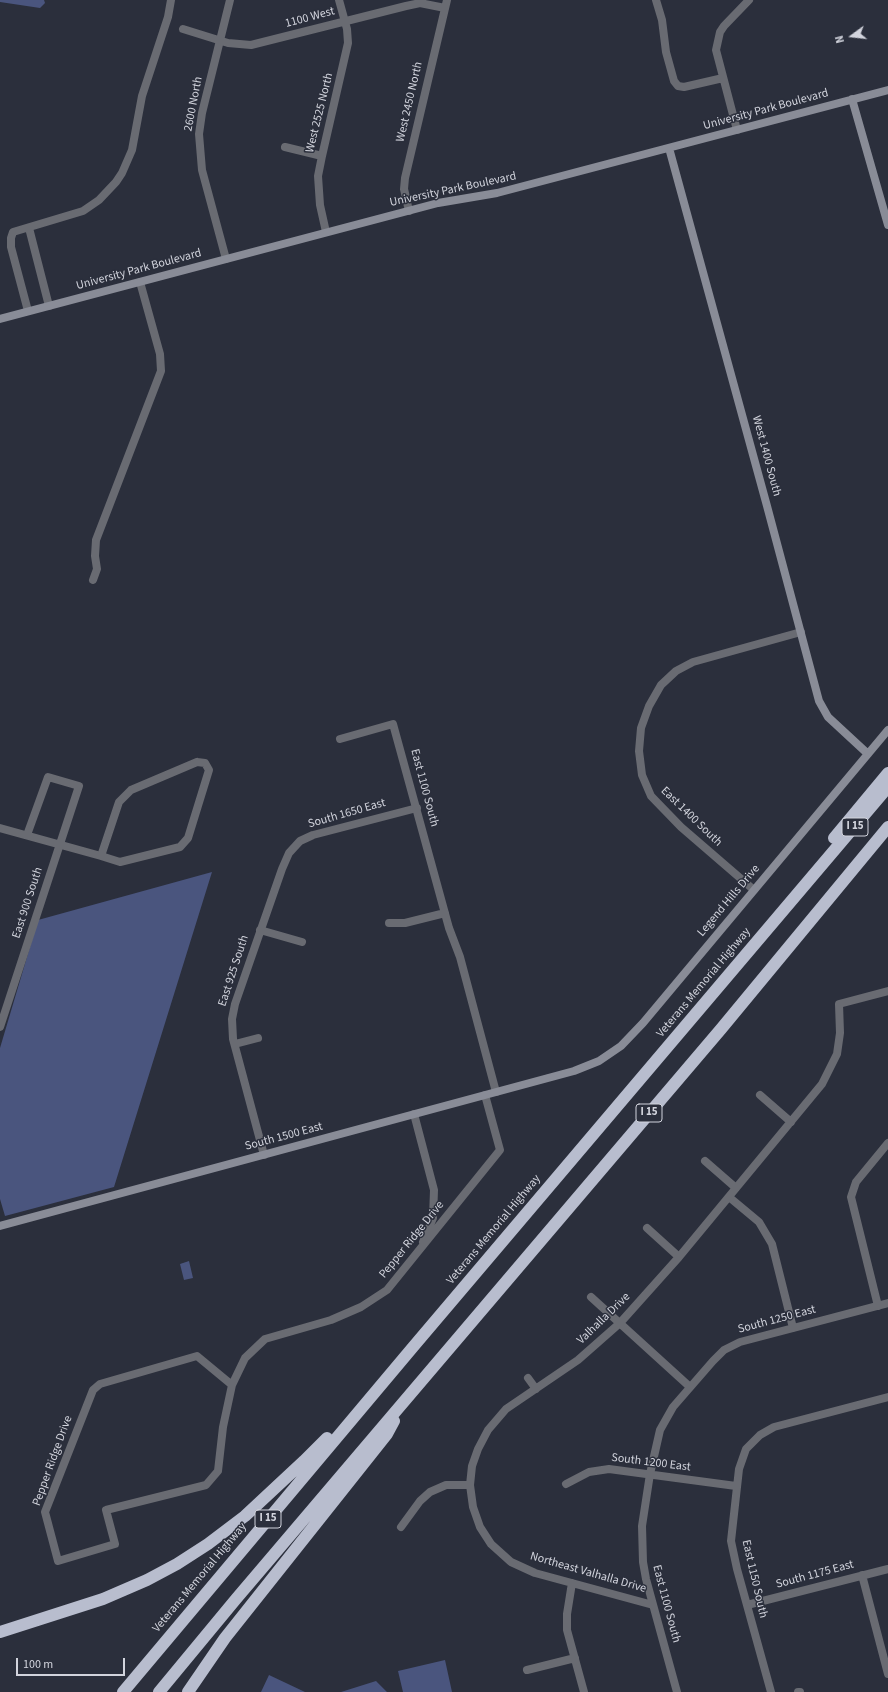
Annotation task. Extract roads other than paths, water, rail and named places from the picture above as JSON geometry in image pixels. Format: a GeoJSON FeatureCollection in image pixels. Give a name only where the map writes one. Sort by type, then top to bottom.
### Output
{"type":"FeatureCollection","features":[{"type":"Feature","properties":{"kind":"highway"},"geometry":{"type":"LineString","coordinates":[[822,866],[832,841],[888,772]]}},
{"type":"Feature","properties":{"kind":"highway","name":"Veterans Memorial Highway"},"geometry":{"type":"LineString","coordinates":[[124,1692],[413,1347],[888,787]]}},
{"type":"Feature","properties":{"kind":"highway","name":"I 15"},"geometry":{"type":"LineString","coordinates":[[159,1692],[236,1599],[721,1029],[888,827]]}},
{"type":"Feature","properties":{"kind":"highway"},"geometry":{"type":"LineString","coordinates":[[0,1632],[128,1589],[177,1564],[216,1539],[250,1512],[304,1462],[413,1347]]}},
{"type":"Feature","properties":{"kind":"highway"},"geometry":{"type":"LineString","coordinates":[[188,1692],[228,1633],[387,1434],[408,1397]]}},
{"type":"Feature","properties":{"kind":"highway"},"geometry":{"type":"LineString","coordinates":[[0,1625],[18,1620],[44,1617]]}},
{"type":"Feature","properties":{"kind":"street"},"geometry":{"type":"LineString","coordinates":[[28,311],[11,247],[13,232],[74,215],[91,206],[112,187],[122,173],[132,150],[142,96],[168,17],[171,0]]}},
{"type":"Feature","properties":{"kind":"street","name":"2600 North"},"geometry":{"type":"LineString","coordinates":[[226,259],[202,170],[199,134],[202,113],[230,0]]}},
{"type":"Feature","properties":{"kind":"street","name":"West 2525 North"},"geometry":{"type":"LineString","coordinates":[[326,232],[318,191],[318,176],[346,59],[348,43],[345,22],[339,0]]}},
{"type":"Feature","properties":{"kind":"street"},"geometry":{"type":"LineString","coordinates":[[656,0],[662,20],[666,52],[672,76],[678,86],[689,86],[723,78]]}},
{"type":"Feature","properties":{"kind":"street"},"geometry":{"type":"LineString","coordinates":[[737,130],[716,50],[720,32],[749,0]]}},
{"type":"Feature","properties":{"kind":"street","name":"1100 West"},"geometry":{"type":"LineString","coordinates":[[182,29],[220,41],[239,45],[263,43],[420,3],[446,4]]}},
{"type":"Feature","properties":{"kind":"street","name":"West 2450 North"},"geometry":{"type":"LineString","coordinates":[[409,211],[404,189],[405,178],[446,4]]}},
{"type":"Feature","properties":{"kind":"street","name":"University Park Boulevard"},"geometry":{"type":"LineString","coordinates":[[0,319],[438,203],[497,193],[888,90]]}},
{"type":"Feature","properties":{"kind":"street"},"geometry":{"type":"LineString","coordinates":[[852,99],[888,226]]}},
{"type":"Feature","properties":{"kind":"street"},"geometry":{"type":"LineString","coordinates":[[285,147],[322,156]]}},
{"type":"Feature","properties":{"kind":"street","name":"West 1400 South"},"geometry":{"type":"LineString","coordinates":[[669,148],[819,701],[828,717],[868,754]]}},
{"type":"Feature","properties":{"kind":"street"},"geometry":{"type":"LineString","coordinates":[[29,228],[49,306]]}},
{"type":"Feature","properties":{"kind":"street"},"geometry":{"type":"LineString","coordinates":[[93,580],[97,569],[95,556],[96,540],[160,371],[160,354],[140,282]]}},
{"type":"Feature","properties":{"kind":"street","name":"East 1400 South"},"geometry":{"type":"LineString","coordinates":[[754,890],[681,827],[651,796],[642,774],[639,751],[641,728],[649,706],[661,686],[676,671],[693,662],[801,632]]}},
{"type":"Feature","properties":{"kind":"street","name":"East 1100 South"},"geometry":{"type":"LineString","coordinates":[[340,739],[393,724],[445,913],[460,957],[496,1092]]}},
{"type":"Feature","properties":{"kind":"street","name":"Legend Hills Drive"},"geometry":{"type":"LineString","coordinates":[[574,1071],[599,1061],[621,1046],[643,1023],[888,730]]}},
{"type":"Feature","properties":{"kind":"street"},"geometry":{"type":"LineString","coordinates":[[0,828],[120,862],[180,847],[188,838],[209,770],[205,763],[197,762],[131,790],[118,802],[102,856]]}},
{"type":"Feature","properties":{"kind":"street","name":"East 900 South"},"geometry":{"type":"LineString","coordinates":[[0,1027],[79,786],[48,777],[27,835]]}},
{"type":"Feature","properties":{"kind":"street","name":"South 1650 East"},"geometry":{"type":"LineString","coordinates":[[289,853],[300,841],[313,836],[417,808]]}},
{"type":"Feature","properties":{"kind":"street","name":"East 925 South"},"geometry":{"type":"LineString","coordinates":[[264,1155],[234,1044],[232,1019],[260,930],[289,853]]}},
{"type":"Feature","properties":{"kind":"street"},"geometry":{"type":"LineString","coordinates":[[389,923],[405,923],[445,913]]}},
{"type":"Feature","properties":{"kind":"street","name":"East 925 South"},"geometry":{"type":"LineString","coordinates":[[260,930],[302,942]]}},
{"type":"Feature","properties":{"kind":"street","name":"Valhalla Drive"},"geometry":{"type":"LineString","coordinates":[[470,1485],[472,1466],[478,1449],[488,1430],[506,1409],[578,1360],[620,1323],[679,1257],[822,1084],[837,1054],[840,1033],[839,1004],[888,991]]}},
{"type":"Feature","properties":{"kind":"street"},"geometry":{"type":"LineString","coordinates":[[234,1044],[258,1038]]}},
{"type":"Feature","properties":{"kind":"street","name":"South 1500 East"},"geometry":{"type":"LineString","coordinates":[[0,1226],[574,1071]]}},
{"type":"Feature","properties":{"kind":"street","name":"Pepper Ridge Drive"},"geometry":{"type":"LineString","coordinates":[[232,1385],[197,1356],[100,1384],[93,1390],[45,1512],[58,1561],[115,1544],[106,1510],[206,1485],[218,1471],[223,1427],[232,1385],[245,1358],[265,1339],[319,1324],[361,1307],[387,1290],[500,1150],[485,1095]]}},
{"type":"Feature","properties":{"kind":"street"},"geometry":{"type":"LineString","coordinates":[[760,1095],[791,1122]]}},
{"type":"Feature","properties":{"kind":"street"},"geometry":{"type":"LineString","coordinates":[[414,1114],[434,1190],[432,1218],[420,1250]]}},
{"type":"Feature","properties":{"kind":"street"},"geometry":{"type":"LineString","coordinates":[[878,1306],[851,1197],[856,1182],[888,1143]]}},
{"type":"Feature","properties":{"kind":"street"},"geometry":{"type":"LineString","coordinates":[[704,1161],[736,1188]]}},
{"type":"Feature","properties":{"kind":"street"},"geometry":{"type":"LineString","coordinates":[[729,1197],[759,1222],[772,1244],[793,1328]]}},
{"type":"Feature","properties":{"kind":"street"},"geometry":{"type":"LineString","coordinates":[[647,1228],[679,1257]]}},
{"type":"Feature","properties":{"kind":"street"},"geometry":{"type":"LineString","coordinates":[[591,1297],[690,1387]]}},
{"type":"Feature","properties":{"kind":"street","name":"South 1250 East"},"geometry":{"type":"LineString","coordinates":[[650,1474],[660,1430],[673,1407],[713,1360],[724,1350],[740,1342],[888,1303]]}},
{"type":"Feature","properties":{"kind":"street"},"geometry":{"type":"LineString","coordinates":[[528,1378],[536,1389]]}},
{"type":"Feature","properties":{"kind":"street","name":"East 1150 South"},"geometry":{"type":"LineString","coordinates":[[771,1692],[737,1569],[731,1540],[736,1486],[739,1468],[746,1449],[760,1435],[774,1427],[888,1397]]}},
{"type":"Feature","properties":{"kind":"street","name":"South 1200 East"},"geometry":{"type":"LineString","coordinates":[[566,1484],[589,1472],[609,1469],[736,1486]]}},
{"type":"Feature","properties":{"kind":"street","name":"East 1100 South"},"geometry":{"type":"LineString","coordinates":[[650,1474],[642,1526],[642,1545],[646,1579],[677,1692]]}},
{"type":"Feature","properties":{"kind":"street"},"geometry":{"type":"LineString","coordinates":[[401,1527],[420,1501],[430,1492],[446,1485],[470,1485]]}},
{"type":"Feature","properties":{"kind":"street","name":"Northeast Valhalla Drive"},"geometry":{"type":"LineString","coordinates":[[470,1485],[473,1507],[480,1527],[491,1544],[511,1562],[535,1573],[653,1605]]}},
{"type":"Feature","properties":{"kind":"street","name":"South 1175 East"},"geometry":{"type":"LineString","coordinates":[[747,1605],[888,1569]]}},
{"type":"Feature","properties":{"kind":"street"},"geometry":{"type":"LineString","coordinates":[[862,1575],[888,1674]]}},
{"type":"Feature","properties":{"kind":"street"},"geometry":{"type":"LineString","coordinates":[[572,1583],[567,1614],[567,1630],[584,1692]]}},
{"type":"Feature","properties":{"kind":"street"},"geometry":{"type":"LineString","coordinates":[[527,1670],[575,1658]]}}]}
